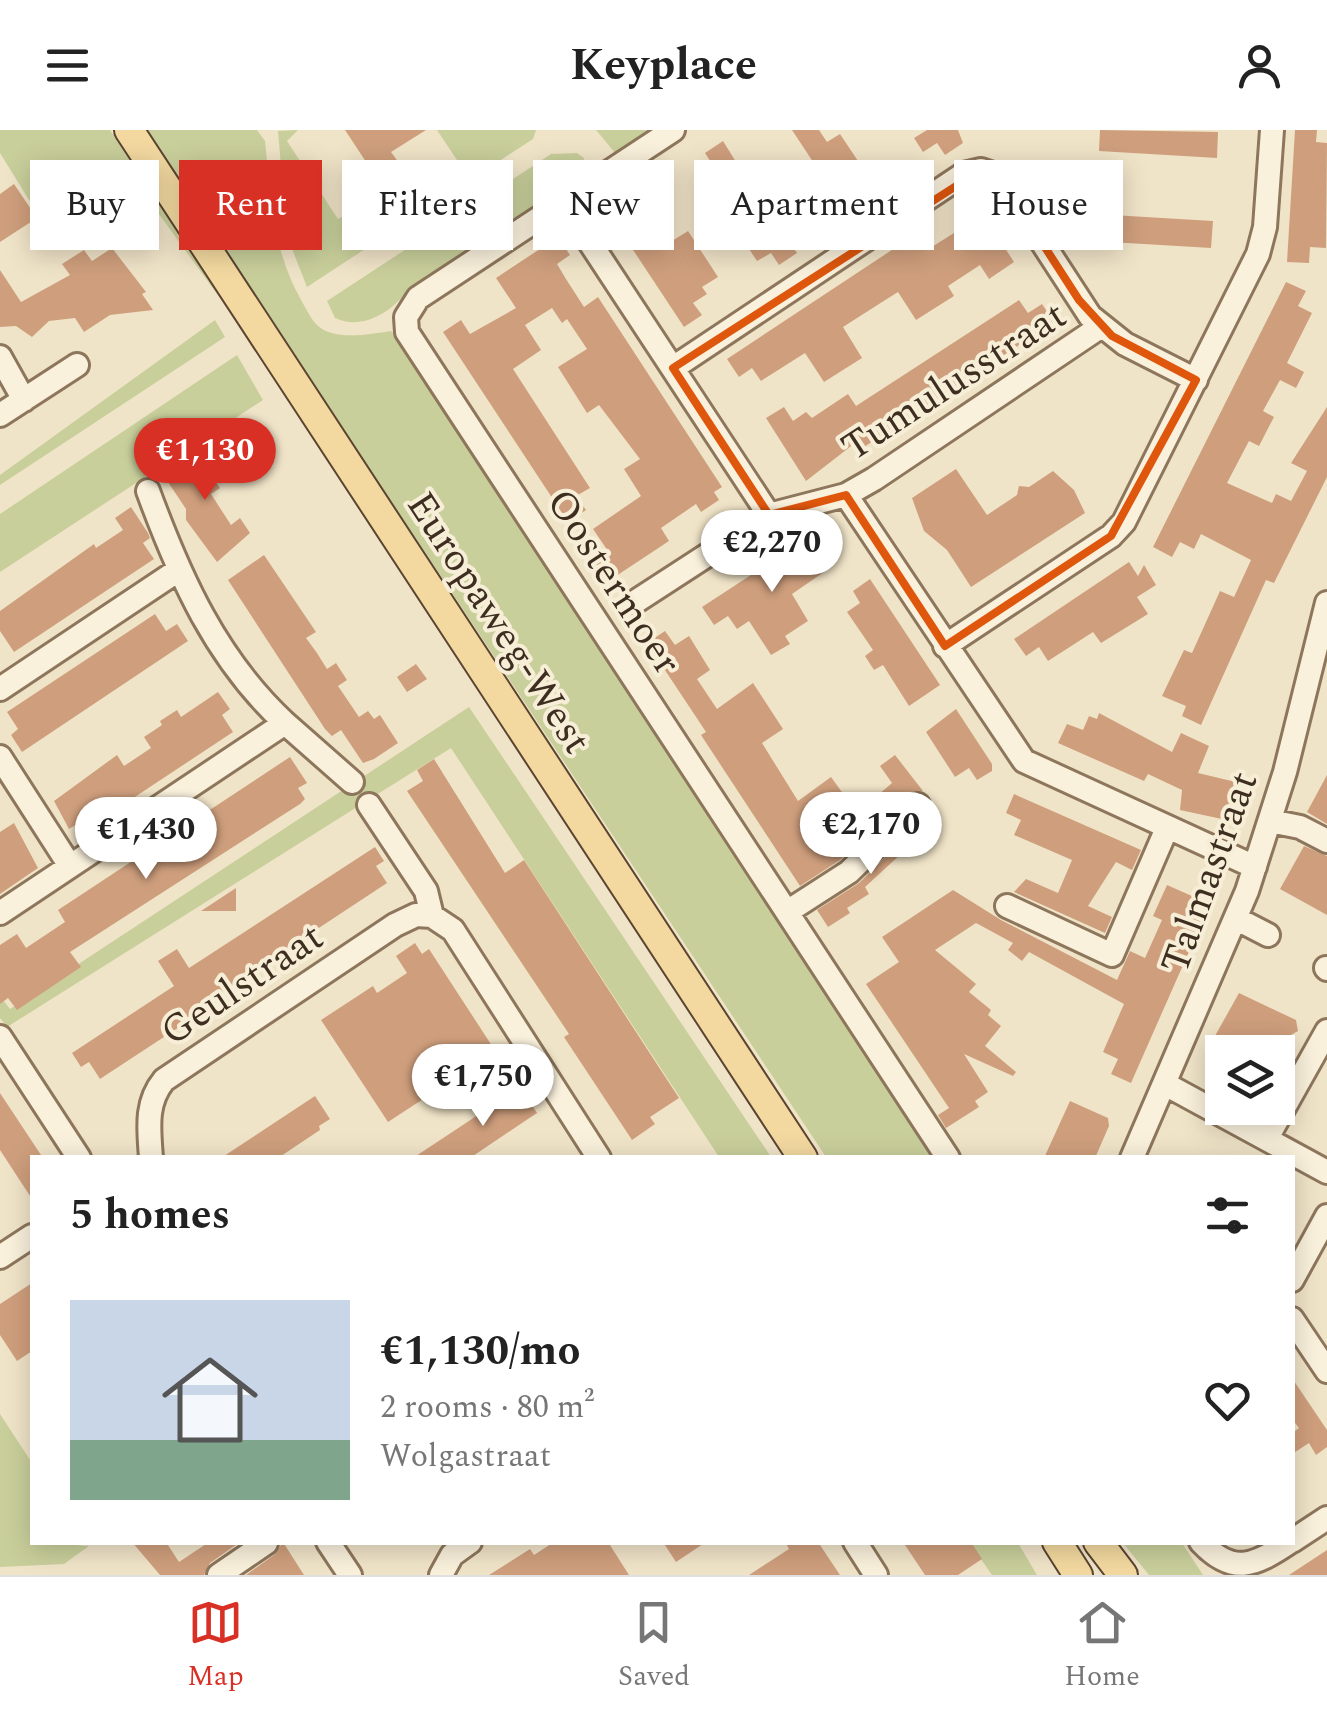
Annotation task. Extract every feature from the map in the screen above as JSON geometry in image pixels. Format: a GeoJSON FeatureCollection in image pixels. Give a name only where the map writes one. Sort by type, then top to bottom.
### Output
{"type":"FeatureCollection","features":[{"type":"Feature","properties":{"kind":"main road","name":"Europaweg-West"},"geometry":{"type":"LineString","coordinates":[[129,130],[801,1155]]}},
{"type":"Feature","properties":{"kind":"main road"},"geometry":{"type":"LineString","coordinates":[[1059,1545],[1078,1575]]}},
{"type":"Feature","properties":{"kind":"main road"},"geometry":{"type":"LineString","coordinates":[[1100,1545],[1123,1575]]}},
{"type":"Feature","properties":{"kind":"street","name":"Oostermoer"},"geometry":{"type":"LineString","coordinates":[[628,160],[673,130]]}},
{"type":"Feature","properties":{"kind":"street"},"geometry":{"type":"LineString","coordinates":[[945,646],[1111,536],[1134,505],[1263,241],[1272,130]]}},
{"type":"Feature","properties":{"kind":"street"},"geometry":{"type":"LineString","coordinates":[[673,368],[964,174],[981,170],[999,176],[1100,327],[1196,380]]}},
{"type":"Feature","properties":{"kind":"street","name":"Oostermoer"},"geometry":{"type":"LineString","coordinates":[[533,223],[418,298],[406,317],[408,332],[946,1155]]}},
{"type":"Feature","properties":{"kind":"street"},"geometry":{"type":"LineString","coordinates":[[595,250],[769,515]]}},
{"type":"Feature","properties":{"kind":"street","name":"Tumulusstraat"},"geometry":{"type":"LineString","coordinates":[[635,602],[769,515],[846,495],[1100,327]]}},
{"type":"Feature","properties":{"kind":"street"},"geometry":{"type":"LineString","coordinates":[[0,356],[24,400]]}},
{"type":"Feature","properties":{"kind":"street"},"geometry":{"type":"LineString","coordinates":[[0,415],[77,365]]}},
{"type":"Feature","properties":{"kind":"street"},"geometry":{"type":"LineString","coordinates":[[148,492],[177,571],[250,690],[352,782]]}},
{"type":"Feature","properties":{"kind":"street"},"geometry":{"type":"LineString","coordinates":[[846,495],[1024,761],[1255,867]]}},
{"type":"Feature","properties":{"kind":"street"},"geometry":{"type":"LineString","coordinates":[[0,689],[177,571]]}},
{"type":"Feature","properties":{"kind":"street","name":"Talmastraat"},"geometry":{"type":"LineString","coordinates":[[1133,1155],[1237,919],[1270,820],[1327,602]]}},
{"type":"Feature","properties":{"kind":"street"},"geometry":{"type":"LineString","coordinates":[[0,913],[284,724]]}},
{"type":"Feature","properties":{"kind":"street"},"geometry":{"type":"LineString","coordinates":[[0,757],[70,866]]}},
{"type":"Feature","properties":{"kind":"street"},"geometry":{"type":"LineString","coordinates":[[368,805],[426,892],[432,916],[454,930],[597,1155]]}},
{"type":"Feature","properties":{"kind":"street"},"geometry":{"type":"LineString","coordinates":[[787,912],[849,872],[918,805]]}},
{"type":"Feature","properties":{"kind":"street"},"geometry":{"type":"LineString","coordinates":[[1270,820],[1300,827],[1327,842]]}},
{"type":"Feature","properties":{"kind":"street"},"geometry":{"type":"LineString","coordinates":[[1007,906],[1112,955],[1167,828]]}},
{"type":"Feature","properties":{"kind":"street","name":"Geulstraat"},"geometry":{"type":"LineString","coordinates":[[152,1155],[153,1093],[164,1080],[395,926],[416,915],[432,916]]}},
{"type":"Feature","properties":{"kind":"street"},"geometry":{"type":"LineString","coordinates":[[1237,919],[1268,936]]}},
{"type":"Feature","properties":{"kind":"street"},"geometry":{"type":"LineString","coordinates":[[1267,1138],[1327,1031]]}},
{"type":"Feature","properties":{"kind":"street"},"geometry":{"type":"LineString","coordinates":[[0,1037],[77,1155]]}},
{"type":"Feature","properties":{"kind":"street"},"geometry":{"type":"LineString","coordinates":[[1165,1084],[1327,1172]]}},
{"type":"Feature","properties":{"kind":"street"},"geometry":{"type":"LineString","coordinates":[[1295,1275],[1327,1216]]}},
{"type":"Feature","properties":{"kind":"street"},"geometry":{"type":"LineString","coordinates":[[0,1257],[30,1237]]}},
{"type":"Feature","properties":{"kind":"street"},"geometry":{"type":"LineString","coordinates":[[1295,1324],[1327,1372]]}},
{"type":"Feature","properties":{"kind":"street"},"geometry":{"type":"LineString","coordinates":[[1295,1539],[1327,1518]]}},
{"type":"Feature","properties":{"kind":"street"},"geometry":{"type":"LineString","coordinates":[[219,1575],[263,1545]]}},
{"type":"Feature","properties":{"kind":"street"},"geometry":{"type":"LineString","coordinates":[[330,1545],[350,1575]]}},
{"type":"Feature","properties":{"kind":"street"},"geometry":{"type":"LineString","coordinates":[[441,1575],[452,1556],[466,1545]]}},
{"type":"Feature","properties":{"kind":"street"},"geometry":{"type":"LineString","coordinates":[[857,1545],[876,1575]]}},
{"type":"Feature","properties":{"kind":"street"},"geometry":{"type":"LineString","coordinates":[[1204,1545],[1221,1566],[1236,1571],[1250,1569],[1286,1545]]}},
{"type":"Feature","properties":{"kind":"highlighted area"},"geometry":{"type":"Polygon","coordinates":[[[981,170],[999,176],[1079,300],[1112,336],[1196,380],[1111,536],[945,646],[846,495],[769,515],[673,368],[981,170]]]}},
{"type":"Feature","properties":{"kind":"green space"},"geometry":{"type":"Polygon","coordinates":[[[0,130],[110,130],[130,160],[30,160],[30,202],[0,153],[0,130]]]}},
{"type":"Feature","properties":{"kind":"green space"},"geometry":{"type":"Polygon","coordinates":[[[145,130],[257,130],[265,141],[267,160],[179,160],[179,181],[145,130]]]}},
{"type":"Feature","properties":{"kind":"green space"},"geometry":{"type":"Polygon","coordinates":[[[298,130],[287,141],[299,160],[280,160],[278,131],[298,130]]]}},
{"type":"Feature","properties":{"kind":"green space"},"geometry":{"type":"Polygon","coordinates":[[[437,130],[536,130],[533,139],[501,160],[457,160],[437,130]]]}},
{"type":"Feature","properties":{"kind":"green space"},"geometry":{"type":"Polygon","coordinates":[[[596,130],[651,130],[616,154],[596,130]]]}},
{"type":"Feature","properties":{"kind":"green space"},"geometry":{"type":"Polygon","coordinates":[[[577,153],[584,160],[542,160],[551,154],[577,153]]]}},
{"type":"Feature","properties":{"kind":"green space"},"geometry":{"type":"Polygon","coordinates":[[[533,166],[533,208],[513,221],[513,179],[533,166]]]}},
{"type":"Feature","properties":{"kind":"green space"},"geometry":{"type":"Polygon","coordinates":[[[322,195],[338,219],[342,217],[342,250],[364,250],[307,287],[292,250],[322,250],[322,195]]]}},
{"type":"Feature","properties":{"kind":"green space"},"geometry":{"type":"Polygon","coordinates":[[[159,205],[179,235],[179,242],[159,214],[159,205]]]}},
{"type":"Feature","properties":{"kind":"green space"},"geometry":{"type":"Polygon","coordinates":[[[185,250],[189,250],[225,305],[185,250]]]}},
{"type":"Feature","properties":{"kind":"green space"},"geometry":{"type":"Polygon","coordinates":[[[225,250],[281,250],[300,298],[318,326],[338,334],[391,331],[402,342],[930,1155],[825,1155],[225,250]]]}},
{"type":"Feature","properties":{"kind":"green space"},"geometry":{"type":"Polygon","coordinates":[[[405,250],[471,250],[373,318],[354,322],[335,318],[327,301],[405,250]]]}},
{"type":"Feature","properties":{"kind":"green space"},"geometry":{"type":"Polygon","coordinates":[[[215,320],[225,337],[0,485],[0,475],[215,320]]]}},
{"type":"Feature","properties":{"kind":"green space"},"geometry":{"type":"Polygon","coordinates":[[[237,355],[263,400],[0,572],[0,514],[237,355]]]}},
{"type":"Feature","properties":{"kind":"green space"},"geometry":{"type":"Polygon","coordinates":[[[469,707],[770,1155],[718,1155],[451,748],[7,1027],[0,1018],[0,996],[10,1009],[469,707]]]}},
{"type":"Feature","properties":{"kind":"green space"},"geometry":{"type":"Polygon","coordinates":[[[0,1414],[30,1460],[30,1545],[89,1546],[64,1564],[0,1567],[0,1414]]]}},
{"type":"Feature","properties":{"kind":"green space"},"geometry":{"type":"Polygon","coordinates":[[[971,1545],[1019,1545],[1037,1575],[992,1575],[971,1545]]]}},
{"type":"Feature","properties":{"kind":"green space"},"geometry":{"type":"Polygon","coordinates":[[[1125,1545],[1183,1545],[1203,1575],[1149,1575],[1125,1545]]]}},
{"type":"Feature","properties":{"kind":"building"},"geometry":{"type":"Polygon","coordinates":[[[345,130],[426,130],[391,152],[397,160],[365,160],[345,130]]]}},
{"type":"Feature","properties":{"kind":"building"},"geometry":{"type":"Polygon","coordinates":[[[792,130],[819,130],[827,142],[840,134],[857,160],[812,160],[792,130]]]}},
{"type":"Feature","properties":{"kind":"building"},"geometry":{"type":"Polygon","coordinates":[[[927,130],[958,130],[963,143],[945,155],[937,143],[923,152],[914,138],[927,130]]]}},
{"type":"Feature","properties":{"kind":"building"},"geometry":{"type":"Polygon","coordinates":[[[1100,130],[1218,132],[1217,158],[1099,151],[1100,130]]]}},
{"type":"Feature","properties":{"kind":"building"},"geometry":{"type":"Polygon","coordinates":[[[1295,130],[1317,130],[1316,142],[1327,143],[1326,248],[1310,247],[1309,263],[1287,262],[1295,130]]]}},
{"type":"Feature","properties":{"kind":"building"},"geometry":{"type":"Polygon","coordinates":[[[723,141],[735,160],[710,160],[705,153],[723,141]]]}},
{"type":"Feature","properties":{"kind":"building"},"geometry":{"type":"Polygon","coordinates":[[[14,184],[30,208],[30,223],[0,242],[0,194],[14,184]]]}},
{"type":"Feature","properties":{"kind":"building"},"geometry":{"type":"Polygon","coordinates":[[[1123,216],[1213,221],[1211,248],[1123,243],[1123,216]]]}},
{"type":"Feature","properties":{"kind":"building"},"geometry":{"type":"Polygon","coordinates":[[[688,231],[694,250],[700,250],[718,277],[702,287],[707,294],[693,303],[702,315],[684,327],[633,250],[674,250],[674,240],[688,231]]]}},
{"type":"Feature","properties":{"kind":"building"},"geometry":{"type":"Polygon","coordinates":[[[954,233],[954,250],[1006,250],[1014,262],[989,279],[980,265],[948,286],[954,296],[916,320],[898,292],[843,327],[862,358],[824,382],[805,353],[761,381],[752,368],[739,377],[727,359],[892,250],[934,250],[934,246],[954,233]]]}},
{"type":"Feature","properties":{"kind":"building"},"geometry":{"type":"Polygon","coordinates":[[[84,250],[92,261],[114,250],[146,292],[142,294],[153,310],[110,315],[84,332],[75,318],[49,321],[32,337],[16,326],[0,327],[0,270],[21,302],[70,275],[62,264],[84,250]]]}},
{"type":"Feature","properties":{"kind":"building"},"geometry":{"type":"Polygon","coordinates":[[[538,250],[567,250],[570,255],[557,264],[584,307],[598,297],[722,487],[714,492],[719,500],[701,512],[696,504],[661,528],[669,541],[607,582],[596,564],[610,554],[593,529],[641,496],[624,469],[640,459],[599,405],[587,413],[558,367],[587,349],[567,319],[562,323],[552,308],[525,325],[541,350],[513,369],[590,488],[576,496],[586,510],[568,522],[443,332],[461,320],[470,334],[516,308],[496,278],[538,250]]]}},
{"type":"Feature","properties":{"kind":"building"},"geometry":{"type":"Polygon","coordinates":[[[750,250],[797,253],[779,265],[771,253],[757,261],[750,250]]]}},
{"type":"Feature","properties":{"kind":"building"},"geometry":{"type":"Polygon","coordinates":[[[1286,282],[1306,291],[1298,306],[1312,313],[1287,363],[1304,372],[1296,388],[1280,380],[1263,411],[1274,417],[1259,446],[1249,441],[1227,483],[1272,503],[1276,494],[1291,501],[1307,471],[1291,463],[1327,407],[1327,477],[1274,583],[1266,580],[1201,725],[1182,716],[1186,706],[1162,696],[1184,650],[1192,653],[1220,591],[1234,597],[1251,560],[1201,534],[1194,549],[1180,542],[1172,557],[1153,547],[1286,282]]]}},
{"type":"Feature","properties":{"kind":"building"},"geometry":{"type":"Polygon","coordinates":[[[1019,300],[1028,313],[1042,304],[1054,322],[864,447],[859,440],[806,481],[766,418],[784,407],[793,421],[806,412],[812,418],[848,394],[856,406],[1019,300]]]}},
{"type":"Feature","properties":{"kind":"building"},"geometry":{"type":"Polygon","coordinates":[[[209,442],[219,457],[219,465],[208,471],[220,488],[211,494],[231,525],[240,518],[250,533],[217,562],[186,520],[186,509],[164,476],[209,442]]]}},
{"type":"Feature","properties":{"kind":"building"},"geometry":{"type":"Polygon","coordinates":[[[956,469],[987,515],[1017,495],[1019,486],[1029,487],[1053,471],[1074,490],[1085,513],[971,587],[947,550],[924,531],[912,498],[956,469]]]}},
{"type":"Feature","properties":{"kind":"building"},"geometry":{"type":"Polygon","coordinates":[[[131,507],[148,533],[150,538],[143,543],[154,559],[14,652],[0,631],[0,611],[94,544],[96,548],[123,530],[115,518],[131,507]]]}},
{"type":"Feature","properties":{"kind":"building"},"geometry":{"type":"Polygon","coordinates":[[[818,531],[829,549],[815,558],[824,572],[792,594],[808,621],[785,636],[790,644],[771,655],[749,621],[737,629],[728,616],[714,625],[702,607],[818,531]]]}},
{"type":"Feature","properties":{"kind":"building"},"geometry":{"type":"Polygon","coordinates":[[[264,555],[316,632],[306,638],[327,669],[336,663],[347,680],[338,686],[359,717],[368,711],[374,719],[380,715],[398,743],[374,759],[363,763],[341,730],[332,736],[325,729],[228,580],[264,555]]]}},
{"type":"Feature","properties":{"kind":"building"},"geometry":{"type":"Polygon","coordinates":[[[1129,562],[1138,576],[1144,565],[1156,585],[1137,597],[1148,614],[1101,643],[1093,632],[1048,661],[1039,647],[1026,656],[1014,639],[1129,562]]]}},
{"type":"Feature","properties":{"kind":"building"},"geometry":{"type":"Polygon","coordinates":[[[870,579],[940,685],[909,706],[883,665],[874,670],[865,656],[873,650],[847,612],[860,603],[853,591],[870,579]]]}},
{"type":"Feature","properties":{"kind":"building"},"geometry":{"type":"Polygon","coordinates":[[[155,614],[166,631],[177,624],[188,641],[22,752],[11,735],[18,729],[7,712],[155,614]]]}},
{"type":"Feature","properties":{"kind":"building"},"geometry":{"type":"Polygon","coordinates":[[[665,631],[675,645],[689,636],[710,670],[697,679],[717,709],[753,683],[783,729],[762,743],[798,801],[831,777],[857,813],[892,783],[880,766],[895,755],[923,791],[908,794],[840,860],[800,886],[701,735],[706,732],[647,643],[665,631]]]}},
{"type":"Feature","properties":{"kind":"building"},"geometry":{"type":"Polygon","coordinates":[[[416,664],[427,679],[407,692],[397,677],[416,664]]]}},
{"type":"Feature","properties":{"kind":"building"},"geometry":{"type":"Polygon","coordinates":[[[218,692],[230,709],[222,715],[233,732],[85,830],[80,822],[69,829],[54,801],[117,755],[124,766],[151,748],[144,737],[162,725],[160,721],[177,710],[181,717],[218,692]]]}},
{"type":"Feature","properties":{"kind":"building"},"geometry":{"type":"Polygon","coordinates":[[[956,709],[992,764],[992,771],[977,780],[969,768],[955,777],[926,732],[956,709]]]}},
{"type":"Feature","properties":{"kind":"building"},"geometry":{"type":"Polygon","coordinates":[[[1099,713],[1172,752],[1181,733],[1209,746],[1198,773],[1240,783],[1231,821],[1180,810],[1182,790],[1148,774],[1144,781],[1058,743],[1067,724],[1083,730],[1089,716],[1097,719],[1099,713]]]}},
{"type":"Feature","properties":{"kind":"building"},"geometry":{"type":"Polygon","coordinates":[[[290,757],[307,783],[298,788],[305,799],[300,804],[70,952],[81,967],[17,1010],[8,998],[0,1004],[0,945],[17,934],[26,948],[65,922],[58,910],[290,757]]]}},
{"type":"Feature","properties":{"kind":"building"},"geometry":{"type":"Polygon","coordinates":[[[434,759],[505,873],[524,860],[679,1098],[650,1117],[655,1124],[632,1140],[564,1037],[569,1034],[407,791],[423,781],[417,770],[434,759]]]}},
{"type":"Feature","properties":{"kind":"building"},"geometry":{"type":"Polygon","coordinates":[[[1327,775],[1327,824],[1307,812],[1327,775]]]}},
{"type":"Feature","properties":{"kind":"building"},"geometry":{"type":"Polygon","coordinates":[[[1014,794],[1141,850],[1132,870],[1116,862],[1088,906],[1112,917],[1105,933],[1014,892],[1026,879],[1058,893],[1072,860],[1014,835],[1021,820],[1006,813],[1014,794]]]}},
{"type":"Feature","properties":{"kind":"building"},"geometry":{"type":"Polygon","coordinates":[[[932,811],[938,820],[865,887],[869,894],[847,908],[850,913],[828,927],[817,910],[859,883],[932,811]]]}},
{"type":"Feature","properties":{"kind":"building"},"geometry":{"type":"Polygon","coordinates":[[[14,823],[38,868],[0,894],[0,832],[14,823]]]}},
{"type":"Feature","properties":{"kind":"building"},"geometry":{"type":"Polygon","coordinates":[[[1304,846],[1327,856],[1327,915],[1280,889],[1304,846]]]}},
{"type":"Feature","properties":{"kind":"building"},"geometry":{"type":"Polygon","coordinates":[[[375,847],[384,861],[376,866],[387,883],[199,1007],[202,1012],[100,1079],[89,1062],[81,1067],[72,1053],[174,986],[158,961],[177,949],[189,968],[375,847]]]}},
{"type":"Feature","properties":{"kind":"building"},"geometry":{"type":"Polygon","coordinates":[[[1167,885],[1210,904],[1131,1083],[1111,1074],[1118,1059],[1103,1052],[1124,1004],[1029,952],[1022,961],[1008,950],[1013,943],[976,923],[935,950],[976,984],[969,992],[991,1010],[988,1015],[1001,1026],[985,1046],[1016,1072],[1013,1076],[964,1054],[988,1092],[975,1101],[979,1107],[946,1128],[938,1115],[949,1108],[866,984],[899,962],[882,937],[953,890],[1001,920],[1117,980],[1130,951],[1145,958],[1162,920],[1153,916],[1167,885]]]}},
{"type":"Feature","properties":{"kind":"building"},"geometry":{"type":"Polygon","coordinates":[[[236,888],[236,911],[201,911],[236,888]]]}},
{"type":"Feature","properties":{"kind":"building"},"geometry":{"type":"Polygon","coordinates":[[[415,943],[422,954],[429,949],[496,1052],[473,1067],[468,1060],[436,1082],[440,1088],[388,1122],[321,1020],[373,986],[377,993],[407,973],[396,956],[415,943]]]}},
{"type":"Feature","properties":{"kind":"building"},"geometry":{"type":"Polygon","coordinates":[[[1239,993],[1296,1020],[1298,1031],[1291,1035],[1216,1035],[1239,993]]]}},
{"type":"Feature","properties":{"kind":"building"},"geometry":{"type":"Polygon","coordinates":[[[520,1087],[537,1113],[474,1155],[418,1155],[520,1087]]]}},
{"type":"Feature","properties":{"kind":"building"},"geometry":{"type":"Polygon","coordinates":[[[0,1093],[41,1155],[30,1155],[30,1196],[0,1150],[0,1093]]]}},
{"type":"Feature","properties":{"kind":"building"},"geometry":{"type":"Polygon","coordinates":[[[315,1096],[330,1119],[282,1155],[226,1155],[315,1096]]]}},
{"type":"Feature","properties":{"kind":"building"},"geometry":{"type":"Polygon","coordinates":[[[1070,1101],[1108,1118],[1109,1126],[1096,1155],[1045,1155],[1070,1101]]]}},
{"type":"Feature","properties":{"kind":"building"},"geometry":{"type":"Polygon","coordinates":[[[30,1284],[30,1352],[17,1361],[0,1335],[0,1304],[30,1284]]]}},
{"type":"Feature","properties":{"kind":"building"},"geometry":{"type":"Polygon","coordinates":[[[1295,1382],[1327,1430],[1327,1447],[1316,1455],[1309,1443],[1295,1452],[1295,1431],[1299,1428],[1295,1423],[1295,1382]]]}},
{"type":"Feature","properties":{"kind":"building"},"geometry":{"type":"Polygon","coordinates":[[[135,1545],[168,1545],[179,1562],[204,1545],[236,1545],[210,1563],[204,1575],[160,1575],[135,1545]]]}},
{"type":"Feature","properties":{"kind":"building"},"geometry":{"type":"Polygon","coordinates":[[[285,1545],[304,1575],[246,1575],[285,1545]]]}},
{"type":"Feature","properties":{"kind":"building"},"geometry":{"type":"Polygon","coordinates":[[[549,1545],[610,1545],[629,1575],[489,1575],[530,1549],[534,1555],[549,1545]]]}},
{"type":"Feature","properties":{"kind":"building"},"geometry":{"type":"Polygon","coordinates":[[[665,1545],[702,1545],[676,1562],[665,1545]]]}},
{"type":"Feature","properties":{"kind":"building"},"geometry":{"type":"Polygon","coordinates":[[[787,1545],[820,1545],[840,1575],[749,1575],[789,1549],[787,1545]]]}},
{"type":"Feature","properties":{"kind":"building"},"geometry":{"type":"Polygon","coordinates":[[[905,1545],[973,1545],[982,1559],[958,1575],[925,1575],[905,1545]]]}},
{"type":"Feature","properties":{"kind":"building"},"geometry":{"type":"Polygon","coordinates":[[[1327,1550],[1327,1575],[1289,1575],[1327,1550]]]}}]}
